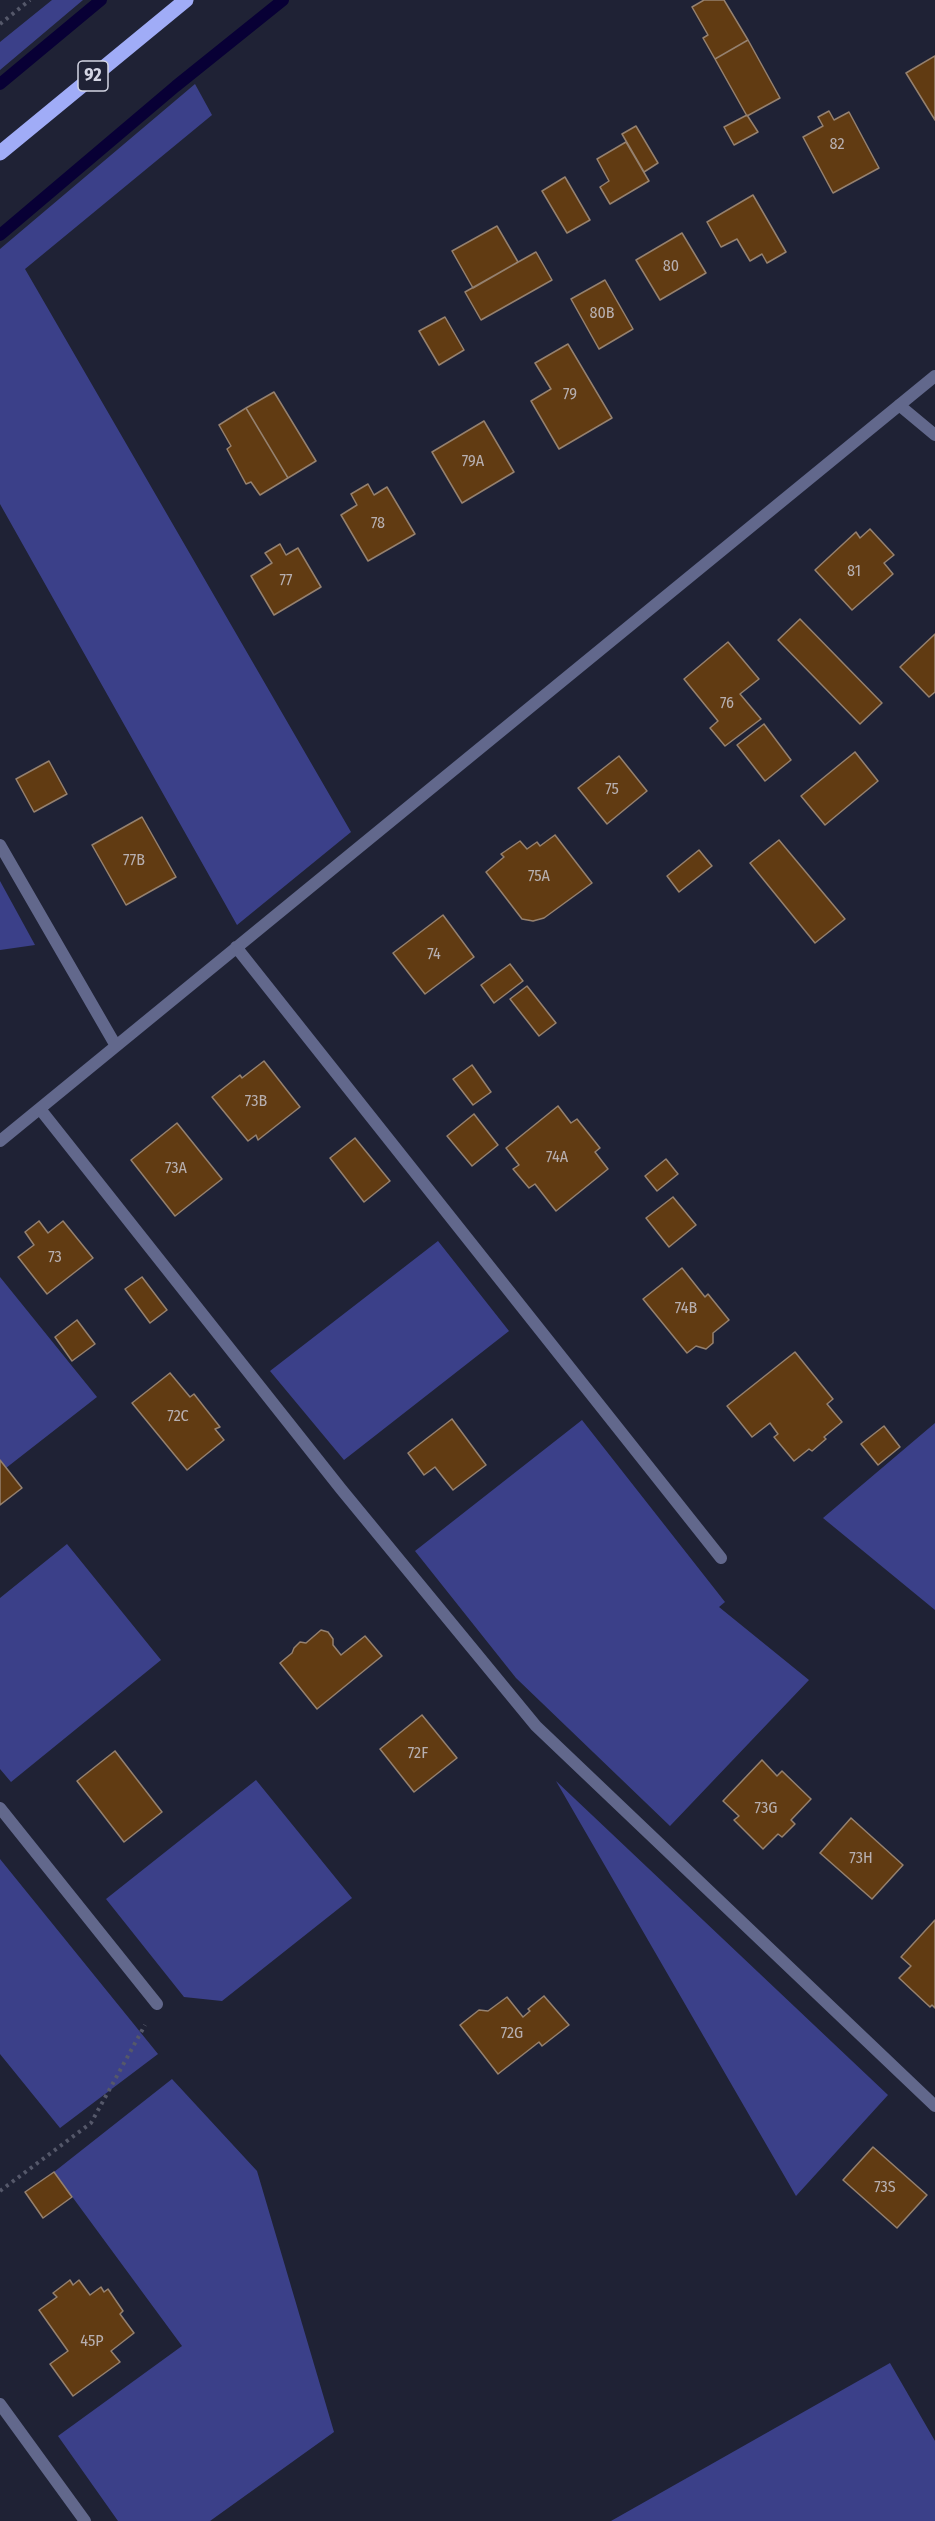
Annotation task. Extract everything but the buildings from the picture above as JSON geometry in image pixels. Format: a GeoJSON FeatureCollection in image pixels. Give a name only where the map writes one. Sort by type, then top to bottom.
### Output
{"type":"FeatureCollection","features":[{"type":"Feature","properties":{"kind":"main road","name":"92"},"geometry":{"type":"LineString","coordinates":[[0,153],[186,0]]}},
{"type":"Feature","properties":{"kind":"street"},"geometry":{"type":"LineString","coordinates":[[0,1141],[935,376]]}},
{"type":"Feature","properties":{"kind":"street"},"geometry":{"type":"LineString","coordinates":[[899,405],[935,435]]}},
{"type":"Feature","properties":{"kind":"street"},"geometry":{"type":"LineString","coordinates":[[0,845],[116,1046]]}},
{"type":"Feature","properties":{"kind":"street"},"geometry":{"type":"LineString","coordinates":[[236,947],[721,1558]]}},
{"type":"Feature","properties":{"kind":"street"},"geometry":{"type":"LineString","coordinates":[[40,1109],[340,1489],[536,1726],[935,2106]]}},
{"type":"Feature","properties":{"kind":"street"},"geometry":{"type":"LineString","coordinates":[[0,1808],[157,2004]]}},
{"type":"Feature","properties":{"kind":"street"},"geometry":{"type":"LineString","coordinates":[[0,2404],[85,2521]]}},
{"type":"Feature","properties":{"kind":"path"},"geometry":{"type":"LineString","coordinates":[[0,24],[30,0]]}},
{"type":"Feature","properties":{"kind":"path"},"geometry":{"type":"LineString","coordinates":[[0,2191],[91,2123],[157,2004]]}},
{"type":"Feature","properties":{"kind":"shaded area"},"geometry":{"type":"Polygon","coordinates":[[[52,0],[83,0],[0,70],[0,42],[52,0]]]}},
{"type":"Feature","properties":{"kind":"shaded area"},"geometry":{"type":"Polygon","coordinates":[[[195,84],[212,115],[25,269],[351,832],[237,925],[0,504],[0,249],[195,84]]]}},
{"type":"Feature","properties":{"kind":"shaded area"},"geometry":{"type":"Polygon","coordinates":[[[0,881],[35,945],[0,950],[0,881]]]}},
{"type":"Feature","properties":{"kind":"shaded area"},"geometry":{"type":"Polygon","coordinates":[[[438,1241],[509,1331],[344,1460],[270,1371],[438,1241]]]}},
{"type":"Feature","properties":{"kind":"shaded area"},"geometry":{"type":"Polygon","coordinates":[[[0,1277],[97,1397],[6,1468],[0,1460],[0,1277]]]}},
{"type":"Feature","properties":{"kind":"shaded area"},"geometry":{"type":"Polygon","coordinates":[[[582,1420],[725,1602],[719,1607],[809,1680],[670,1826],[516,1678],[415,1551],[582,1420]]]}},
{"type":"Feature","properties":{"kind":"shaded area"},"geometry":{"type":"Polygon","coordinates":[[[935,1423],[935,1610],[823,1518],[935,1423]]]}},
{"type":"Feature","properties":{"kind":"shaded area"},"geometry":{"type":"Polygon","coordinates":[[[67,1544],[161,1660],[11,1782],[0,1769],[0,1598],[67,1544]]]}},
{"type":"Feature","properties":{"kind":"shaded area"},"geometry":{"type":"Polygon","coordinates":[[[256,1780],[352,1898],[222,2001],[184,1997],[106,1899],[256,1780]]]}},
{"type":"Feature","properties":{"kind":"shaded area"},"geometry":{"type":"Polygon","coordinates":[[[556,1781],[888,2095],[796,2196],[556,1781]]]}},
{"type":"Feature","properties":{"kind":"shaded area"},"geometry":{"type":"Polygon","coordinates":[[[0,1859],[158,2054],[60,2128],[0,2054],[0,1859]]]}},
{"type":"Feature","properties":{"kind":"shaded area"},"geometry":{"type":"Polygon","coordinates":[[[172,2079],[257,2171],[334,2432],[210,2521],[118,2521],[58,2436],[182,2346],[54,2172],[172,2079]]]}},
{"type":"Feature","properties":{"kind":"shaded area"},"geometry":{"type":"Polygon","coordinates":[[[890,2363],[935,2441],[935,2521],[611,2521],[890,2363]]]}},
{"type":"Feature","properties":{"kind":"waterway"},"geometry":{"type":"LineString","coordinates":[[0,84],[101,0]]}},
{"type":"Feature","properties":{"kind":"waterway"},"geometry":{"type":"LineString","coordinates":[[0,235],[176,86],[283,0]]}}]}
